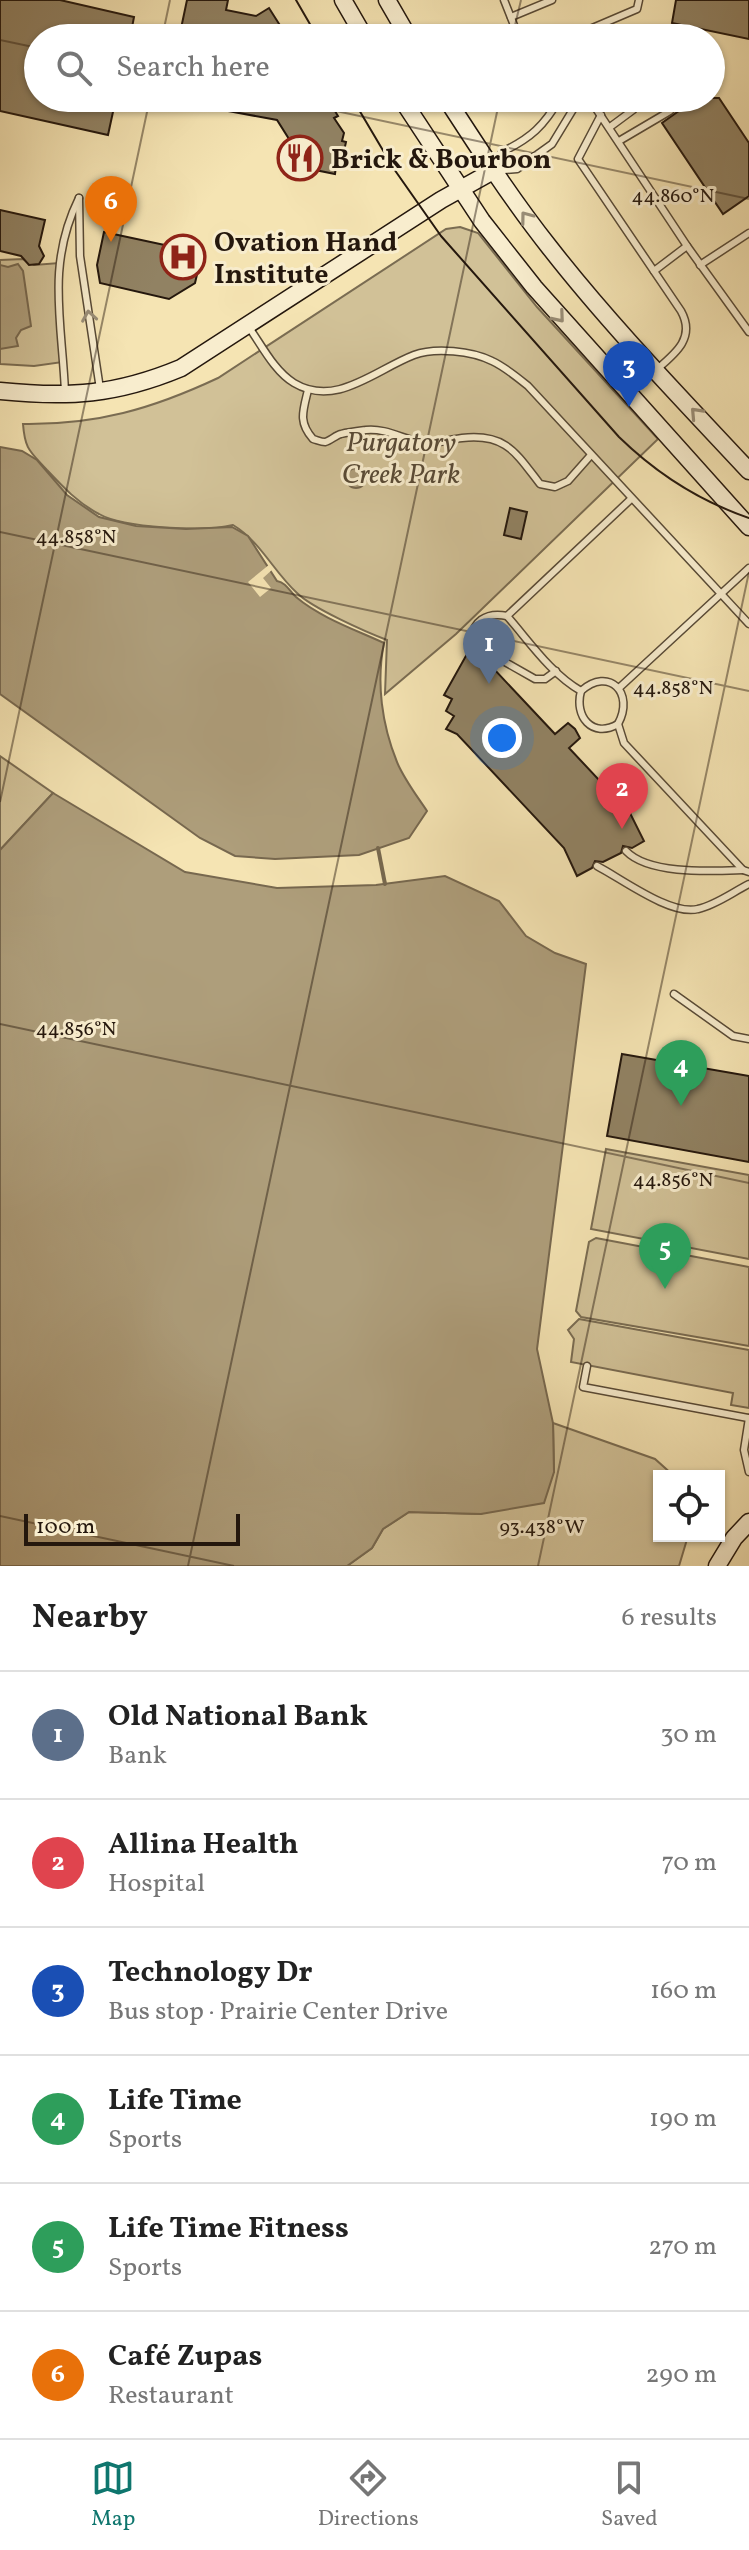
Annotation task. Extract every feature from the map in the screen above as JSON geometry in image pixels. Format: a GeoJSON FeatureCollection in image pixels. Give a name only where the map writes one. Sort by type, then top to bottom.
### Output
{"type":"FeatureCollection","features":[{"type":"Feature","properties":{"kind":"main road"},"geometry":{"type":"LineString","coordinates":[[343,0],[357,24]]}},
{"type":"Feature","properties":{"kind":"main road"},"geometry":{"type":"LineString","coordinates":[[387,0],[401,24]]}},
{"type":"Feature","properties":{"kind":"main road"},"geometry":{"type":"LineString","coordinates":[[410,112],[459,189],[534,287],[579,341],[749,527]]}},
{"type":"Feature","properties":{"kind":"main road"},"geometry":{"type":"LineString","coordinates":[[455,112],[493,171],[561,262],[749,471]]}},
{"type":"Feature","properties":{"kind":"main road"},"geometry":{"type":"LineString","coordinates":[[0,391],[65,395],[100,393],[138,384],[181,368],[459,189],[493,171]]}},
{"type":"Feature","properties":{"kind":"main road"},"geometry":{"type":"LineString","coordinates":[[717,1566],[734,1538],[749,1522]]}},
{"type":"Feature","properties":{"kind":"lane"},"geometry":{"type":"LineString","coordinates":[[504,0],[514,24]]}},
{"type":"Feature","properties":{"kind":"lane"},"geometry":{"type":"LineString","coordinates":[[511,17],[552,0]]}},
{"type":"Feature","properties":{"kind":"lane"},"geometry":{"type":"LineString","coordinates":[[602,24],[637,9],[639,0]]}},
{"type":"Feature","properties":{"kind":"lane"},"geometry":{"type":"LineString","coordinates":[[493,171],[502,152],[525,140],[550,112]]}},
{"type":"Feature","properties":{"kind":"lane"},"geometry":{"type":"LineString","coordinates":[[493,171],[517,169],[552,144],[571,112]]}},
{"type":"Feature","properties":{"kind":"lane"},"geometry":{"type":"LineString","coordinates":[[599,112],[687,246],[749,332]]}},
{"type":"Feature","properties":{"kind":"lane"},"geometry":{"type":"LineString","coordinates":[[610,127],[630,112]]}},
{"type":"Feature","properties":{"kind":"lane"},"geometry":{"type":"LineString","coordinates":[[619,141],[668,112]]}},
{"type":"Feature","properties":{"kind":"lane"},"geometry":{"type":"LineString","coordinates":[[601,115],[578,159],[681,311],[687,325],[682,345],[656,370]]}},
{"type":"Feature","properties":{"kind":"lane"},"geometry":{"type":"LineString","coordinates":[[65,395],[57,277],[69,218],[79,198],[80,256],[100,393]]}},
{"type":"Feature","properties":{"kind":"lane"},"geometry":{"type":"LineString","coordinates":[[700,265],[749,233]]}},
{"type":"Feature","properties":{"kind":"lane"},"geometry":{"type":"LineString","coordinates":[[654,271],[687,246]]}},
{"type":"Feature","properties":{"kind":"lane"},"geometry":{"type":"LineString","coordinates":[[248,326],[282,372],[308,390],[332,392],[361,382],[416,354],[438,351],[490,360],[528,386],[749,624]]}},
{"type":"Feature","properties":{"kind":"lane"},"geometry":{"type":"LineString","coordinates":[[308,390],[303,411],[304,429],[313,439],[325,442],[340,434],[369,430],[438,444],[478,437],[495,440],[511,447],[540,484],[555,487],[568,481],[591,455]]}},
{"type":"Feature","properties":{"kind":"lane"},"geometry":{"type":"LineString","coordinates":[[507,616],[631,499]]}},
{"type":"Feature","properties":{"kind":"lane"},"geometry":{"type":"LineString","coordinates":[[619,688],[749,568]]}},
{"type":"Feature","properties":{"kind":"lane"},"geometry":{"type":"LineString","coordinates":[[481,648],[473,643],[472,635],[476,627],[487,615],[507,616],[556,671],[581,691]]}},
{"type":"Feature","properties":{"kind":"lane"},"geometry":{"type":"LineString","coordinates":[[498,658],[535,679],[545,679],[556,671]]}},
{"type":"Feature","properties":{"kind":"lane"},"geometry":{"type":"LineString","coordinates":[[618,724],[597,728],[584,720],[578,707],[581,691],[588,685],[604,681],[619,688],[624,707],[618,724],[624,743],[746,871]]}},
{"type":"Feature","properties":{"kind":"lane"},"geometry":{"type":"LineString","coordinates":[[626,851],[639,862],[694,872],[746,871]]}},
{"type":"Feature","properties":{"kind":"lane"},"geometry":{"type":"LineString","coordinates":[[597,866],[684,910],[702,908],[749,884]]}},
{"type":"Feature","properties":{"kind":"lane"},"geometry":{"type":"LineString","coordinates":[[674,994],[733,1036],[749,1039]]}},
{"type":"Feature","properties":{"kind":"lane"},"geometry":{"type":"LineString","coordinates":[[587,1366],[583,1387],[748,1418],[744,1450],[749,1472]]}},
{"type":"Feature","properties":{"kind":"green space","name":"Purgatory Creek Park"},"geometry":{"type":"Polygon","coordinates":[[[460,227],[478,233],[537,307],[658,439],[456,634],[385,694],[387,640],[304,599],[251,539],[233,525],[165,527],[111,519],[91,510],[71,494],[29,450],[23,424],[75,422],[123,413],[218,378],[446,229],[460,227]]]}},
{"type":"Feature","properties":{"kind":"green space"},"geometry":{"type":"Polygon","coordinates":[[[23,259],[34,265],[59,263],[63,362],[34,366],[0,364],[0,260],[23,259]]]}},
{"type":"Feature","properties":{"kind":"green space"},"geometry":{"type":"Polygon","coordinates":[[[0,756],[53,793],[0,850],[0,756]]]}},
{"type":"Feature","properties":{"kind":"green space"},"geometry":{"type":"Polygon","coordinates":[[[606,1149],[749,1175],[749,1259],[591,1229],[606,1149]]]}},
{"type":"Feature","properties":{"kind":"green space"},"geometry":{"type":"Polygon","coordinates":[[[596,1238],[749,1267],[749,1346],[581,1317],[576,1311],[589,1242],[596,1238]]]}},
{"type":"Feature","properties":{"kind":"green space"},"geometry":{"type":"Polygon","coordinates":[[[579,1319],[749,1350],[749,1408],[731,1405],[733,1393],[571,1362],[574,1339],[568,1330],[579,1319]]]}},
{"type":"Feature","properties":{"kind":"green space"},"geometry":{"type":"Polygon","coordinates":[[[553,1423],[655,1459],[667,1470],[653,1470],[653,1542],[686,1542],[679,1566],[347,1566],[372,1548],[383,1529],[409,1512],[481,1514],[554,1472],[553,1423]]]}},
{"type":"Feature","properties":{"kind":"shaded area"},"geometry":{"type":"Polygon","coordinates":[[[18,264],[23,271],[31,326],[21,330],[16,338],[18,346],[0,349],[0,265],[8,267],[18,264]]]}},
{"type":"Feature","properties":{"kind":"shaded area"},"geometry":{"type":"Polygon","coordinates":[[[0,447],[22,451],[37,460],[67,495],[99,517],[136,526],[186,529],[232,527],[248,536],[277,581],[286,585],[296,597],[327,617],[384,643],[381,688],[388,733],[400,768],[427,811],[409,838],[359,855],[275,859],[235,856],[200,838],[0,694],[0,447]]]}},
{"type":"Feature","properties":{"kind":"shaded area"},"geometry":{"type":"Polygon","coordinates":[[[356,468],[363,471],[366,478],[363,485],[356,488],[349,485],[346,478],[349,471],[356,468]]]}},
{"type":"Feature","properties":{"kind":"shaded area"},"geometry":{"type":"Polygon","coordinates":[[[53,793],[185,872],[277,888],[376,885],[445,876],[499,901],[526,936],[555,953],[586,964],[537,1349],[553,1423],[554,1472],[544,1503],[481,1514],[409,1512],[383,1529],[372,1548],[347,1566],[0,1566],[0,850],[53,793]]]}},
{"type":"Feature","properties":{"kind":"pier"},"geometry":{"type":"Polygon","coordinates":[[[270,564],[273,569],[263,578],[271,588],[260,597],[248,582],[270,564]]]}},
{"type":"Feature","properties":{"kind":"building"},"geometry":{"type":"Polygon","coordinates":[[[0,0],[60,0],[134,17],[133,24],[24,24],[24,112],[113,112],[108,135],[0,111],[0,0]]]}},
{"type":"Feature","properties":{"kind":"building"},"geometry":{"type":"Polygon","coordinates":[[[187,0],[228,0],[226,10],[256,16],[269,8],[279,24],[182,24],[187,0]]]}},
{"type":"Feature","properties":{"kind":"building"},"geometry":{"type":"Polygon","coordinates":[[[676,0],[749,0],[749,39],[725,34],[725,24],[672,23],[676,0]]]}},
{"type":"Feature","properties":{"kind":"building"},"geometry":{"type":"Polygon","coordinates":[[[725,107],[749,143],[749,196],[723,214],[662,123],[677,112],[725,112],[725,107]]]}},
{"type":"Feature","properties":{"kind":"building"},"geometry":{"type":"Polygon","coordinates":[[[234,112],[336,112],[338,116],[334,118],[344,133],[342,141],[346,142],[342,160],[337,158],[335,174],[305,168],[304,173],[290,170],[294,147],[277,120],[234,112]]]}},
{"type":"Feature","properties":{"kind":"building"},"geometry":{"type":"Polygon","coordinates":[[[0,210],[45,220],[39,246],[44,256],[39,264],[29,265],[21,256],[0,251],[0,210]]]}},
{"type":"Feature","properties":{"kind":"building"},"geometry":{"type":"Polygon","coordinates":[[[104,232],[202,253],[195,283],[169,299],[100,283],[97,265],[104,232]]]}},
{"type":"Feature","properties":{"kind":"building"},"geometry":{"type":"Polygon","coordinates":[[[510,508],[527,512],[521,539],[504,535],[510,508]]]}},
{"type":"Feature","properties":{"kind":"building"},"geometry":{"type":"Polygon","coordinates":[[[488,637],[505,647],[501,653],[493,654],[495,663],[492,667],[555,734],[568,723],[575,729],[580,738],[569,748],[630,813],[644,841],[632,848],[623,846],[621,853],[603,862],[595,861],[592,868],[577,876],[564,848],[457,734],[446,729],[454,716],[446,711],[452,699],[444,695],[467,654],[475,658],[478,653],[486,652],[484,643],[488,637]]]}},
{"type":"Feature","properties":{"kind":"building"},"geometry":{"type":"Polygon","coordinates":[[[622,1054],[749,1076],[749,1162],[607,1136],[622,1054]]]}},
{"type":"Feature","properties":{"kind":"waterway"},"geometry":{"type":"LineString","coordinates":[[378,848],[385,884]]}},
{"type":"Feature","properties":{"kind":"tram line"},"geometry":{"type":"LineString","coordinates":[[296,0],[310,24]]}},
{"type":"Feature","properties":{"kind":"tram line"},"geometry":{"type":"LineString","coordinates":[[360,112],[394,169],[441,236],[619,437],[648,463],[680,485],[749,518]]}},
{"type":"Feature","properties":{"kind":"place","name":"Brick & Bourbon"},"geometry":{"type":"Point","coordinates":[300,158]}},
{"type":"Feature","properties":{"kind":"place","name":"Café Zupas"},"geometry":{"type":"Point","coordinates":[111,242]}},
{"type":"Feature","properties":{"kind":"place","name":"Ovation Hand Institute"},"geometry":{"type":"Point","coordinates":[183,257]}},
{"type":"Feature","properties":{"kind":"place","name":"Technology Dr"},"geometry":{"type":"Point","coordinates":[629,407]}},
{"type":"Feature","properties":{"kind":"place","name":"Old National Bank"},"geometry":{"type":"Point","coordinates":[489,684]}},
{"type":"Feature","properties":{"kind":"place","name":"Allina Health"},"geometry":{"type":"Point","coordinates":[622,829]}},
{"type":"Feature","properties":{"kind":"place","name":"Life Time"},"geometry":{"type":"Point","coordinates":[681,1106]}},
{"type":"Feature","properties":{"kind":"place","name":"Life Time Fitness"},"geometry":{"type":"Point","coordinates":[665,1289]}}]}
